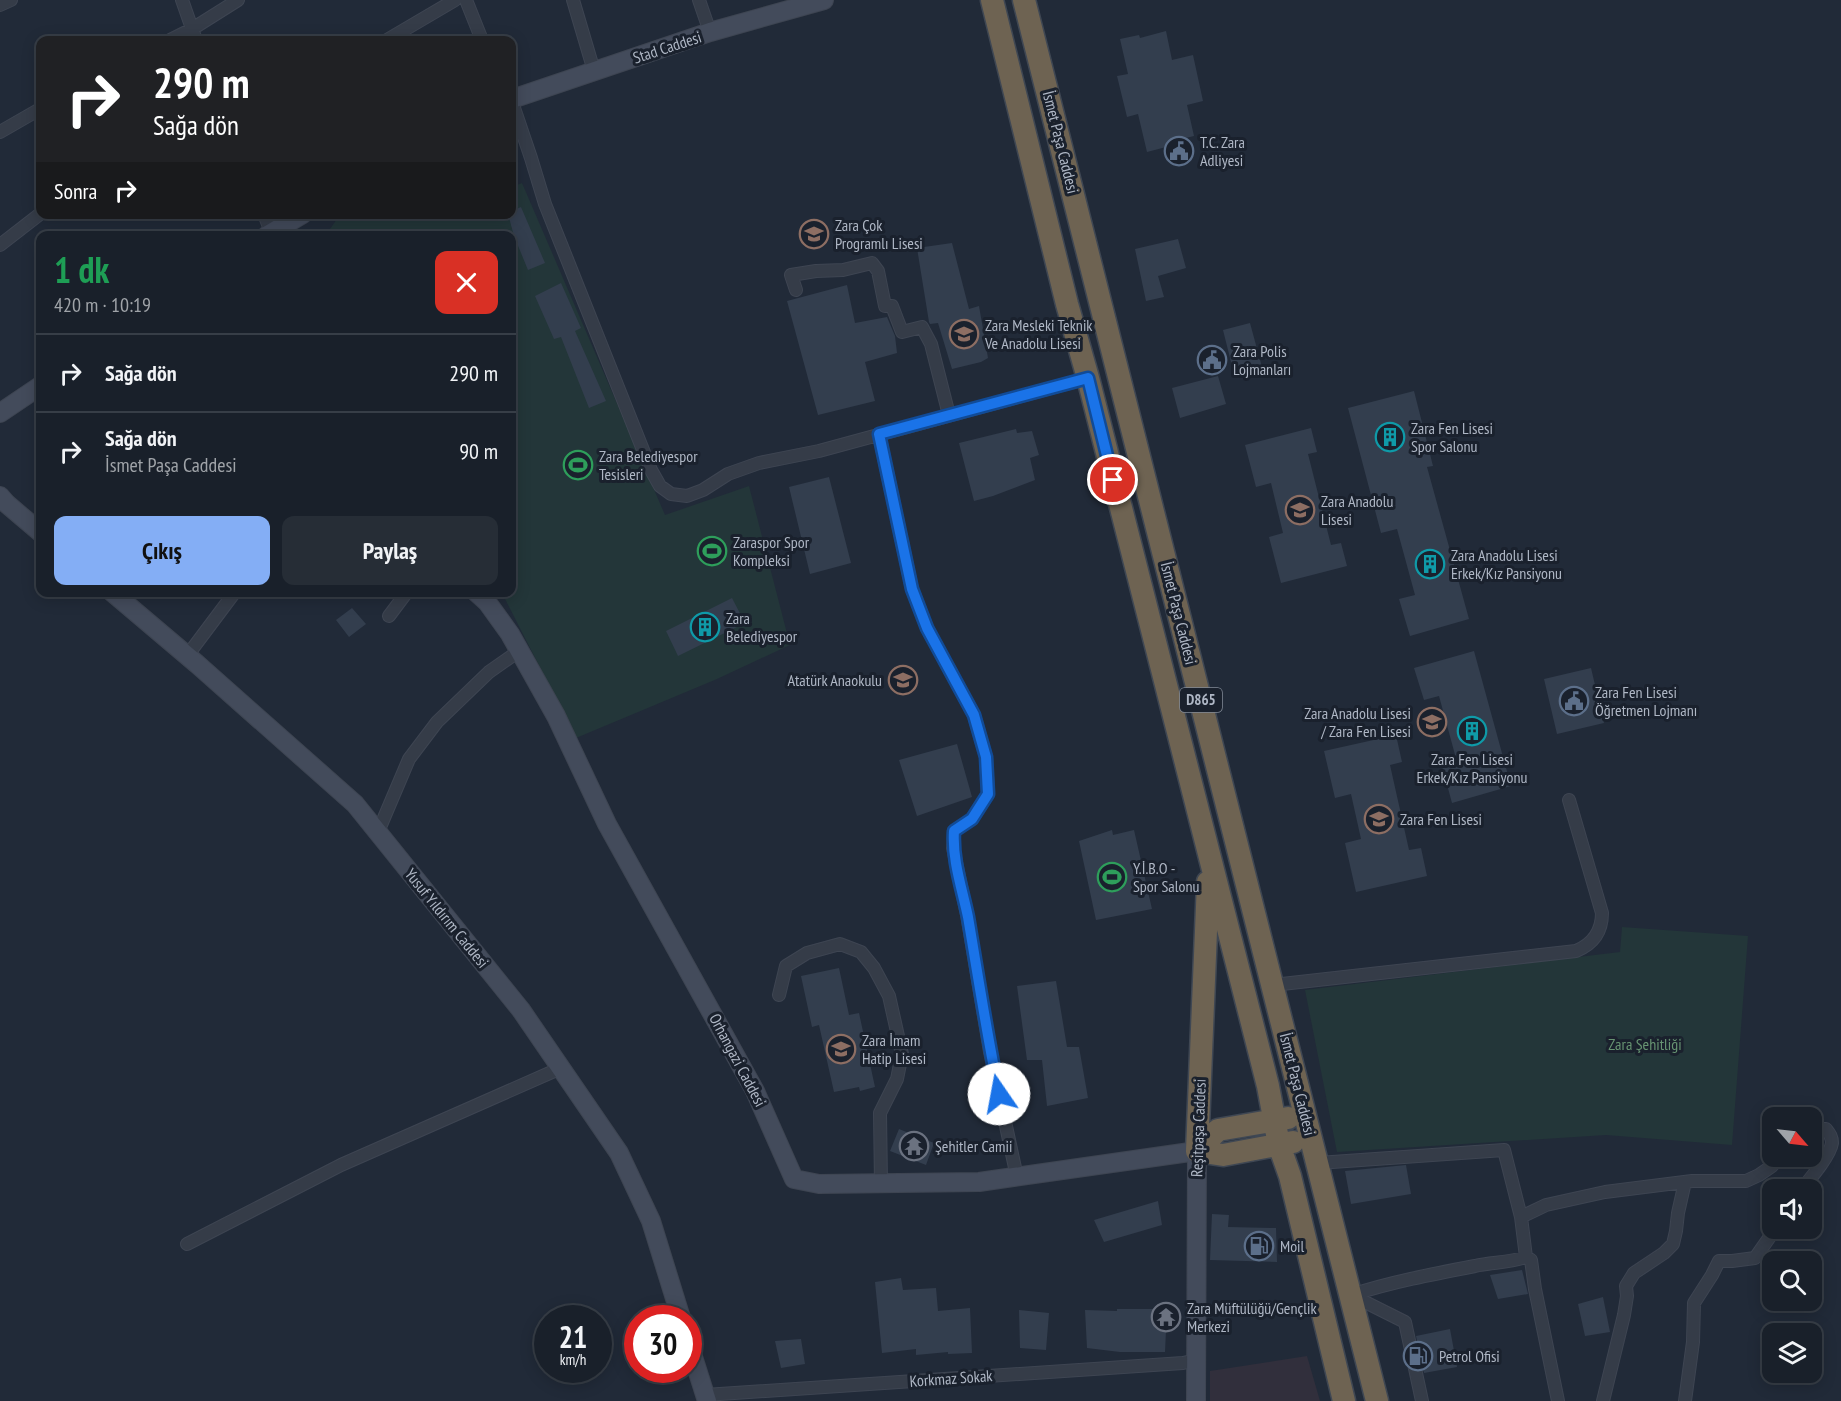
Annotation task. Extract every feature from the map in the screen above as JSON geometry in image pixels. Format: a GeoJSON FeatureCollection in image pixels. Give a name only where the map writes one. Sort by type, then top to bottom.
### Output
{"type":"FeatureCollection","features":[{"type":"Feature","properties":{"kind":"highway","name":"İsmet Paşa Caddesi"},"geometry":{"type":"LineString","coordinates":[[992,0],[1067,304],[1088,378],[1280,1144],[1290,1176],[1344,1401]]}},
{"type":"Feature","properties":{"kind":"highway","name":"İsmet Paşa Caddesi"},"geometry":{"type":"LineString","coordinates":[[1024,0],[1377,1401]]}},
{"type":"Feature","properties":{"kind":"highway","name":"Reşitpaşa Caddesi"},"geometry":{"type":"LineString","coordinates":[[1197,1150],[1209,855]]}},
{"type":"Feature","properties":{"kind":"highway"},"geometry":{"type":"LineString","coordinates":[[1197,1150],[1218,1130],[1305,1114]]}},
{"type":"Feature","properties":{"kind":"highway","name":"Orhangazi Caddesi"},"geometry":{"type":"LineString","coordinates":[[1197,1150],[1223,1155],[1312,1139]]}},
{"type":"Feature","properties":{"kind":"street"},"geometry":{"type":"LineString","coordinates":[[0,5],[11,0]]}},
{"type":"Feature","properties":{"kind":"street"},"geometry":{"type":"LineString","coordinates":[[182,0],[194,35],[238,0]]}},
{"type":"Feature","properties":{"kind":"street"},"geometry":{"type":"LineString","coordinates":[[394,36],[454,0]]}},
{"type":"Feature","properties":{"kind":"street"},"geometry":{"type":"LineString","coordinates":[[466,0],[480,36]]}},
{"type":"Feature","properties":{"kind":"street"},"geometry":{"type":"LineString","coordinates":[[573,0],[594,71]]}},
{"type":"Feature","properties":{"kind":"street"},"geometry":{"type":"LineString","coordinates":[[699,0],[710,32]]}},
{"type":"Feature","properties":{"kind":"street","name":"Stad Caddesi"},"geometry":{"type":"LineString","coordinates":[[516,100],[710,32],[824,0]]}},
{"type":"Feature","properties":{"kind":"street"},"geometry":{"type":"LineString","coordinates":[[0,132],[36,111]]}},
{"type":"Feature","properties":{"kind":"street"},"geometry":{"type":"LineString","coordinates":[[516,113],[544,204],[647,459],[660,486],[670,494],[687,496],[703,490],[728,474],[759,463],[819,451],[1088,378]]}},
{"type":"Feature","properties":{"kind":"street"},"geometry":{"type":"LineString","coordinates":[[0,245],[36,217]]}},
{"type":"Feature","properties":{"kind":"street"},"geometry":{"type":"LineString","coordinates":[[275,231],[295,219]]}},
{"type":"Feature","properties":{"kind":"street"},"geometry":{"type":"LineString","coordinates":[[796,290],[791,274],[816,270],[843,270],[872,263],[878,271],[885,306],[892,306],[902,332],[922,327],[931,344],[949,415]]}},
{"type":"Feature","properties":{"kind":"street"},"geometry":{"type":"LineString","coordinates":[[0,413],[36,389]]}},
{"type":"Feature","properties":{"kind":"street"},"geometry":{"type":"LineString","coordinates":[[879,434],[912,589],[927,628],[974,715],[986,757],[988,794],[972,819],[954,831],[953,848],[967,915],[990,1052],[1017,1177]]}},
{"type":"Feature","properties":{"kind":"street"},"geometry":{"type":"LineString","coordinates":[[0,496],[36,529]]}},
{"type":"Feature","properties":{"kind":"street","name":"Yusuf Yıldırım Caddesi"},"geometry":{"type":"LineString","coordinates":[[118,597],[356,804],[521,1010],[619,1153],[651,1221],[677,1305]]}},
{"type":"Feature","properties":{"kind":"street"},"geometry":{"type":"LineString","coordinates":[[187,656],[231,597]]}},
{"type":"Feature","properties":{"kind":"street"},"geometry":{"type":"LineString","coordinates":[[389,616],[403,597]]}},
{"type":"Feature","properties":{"kind":"street","name":"Orhangazi Caddesi"},"geometry":{"type":"LineString","coordinates":[[482,597],[510,634],[556,717],[607,824],[756,1091],[794,1179],[819,1184],[979,1182],[1197,1150]]}},
{"type":"Feature","properties":{"kind":"street"},"geometry":{"type":"LineString","coordinates":[[378,832],[409,759],[437,722],[489,672],[519,651]]}},
{"type":"Feature","properties":{"kind":"street"},"geometry":{"type":"LineString","coordinates":[[1273,985],[1576,951],[1584,948],[1596,937],[1600,929],[1602,913],[1569,800]]}},
{"type":"Feature","properties":{"kind":"street"},"geometry":{"type":"LineString","coordinates":[[779,995],[786,966],[807,953],[840,944],[861,952],[874,968],[889,996],[902,1054],[897,1079],[880,1113],[881,1184]]}},
{"type":"Feature","properties":{"kind":"street"},"geometry":{"type":"LineString","coordinates":[[187,1244],[341,1165],[561,1068]]}},
{"type":"Feature","properties":{"kind":"street"},"geometry":{"type":"LineString","coordinates":[[1822,1129],[1826,1129],[1831,1136],[1832,1146],[1822,1162]]}},
{"type":"Feature","properties":{"kind":"street","name":"Reşitpaşa Caddesi"},"geometry":{"type":"LineString","coordinates":[[1196,1401],[1197,1150]]}},
{"type":"Feature","properties":{"kind":"street"},"geometry":{"type":"LineString","coordinates":[[1318,1163],[1504,1150],[1521,1217],[1526,1257]]}},
{"type":"Feature","properties":{"kind":"street"},"geometry":{"type":"LineString","coordinates":[[1521,1217],[1546,1205],[1605,1192],[1684,1182],[1746,1181],[1771,1167]]}},
{"type":"Feature","properties":{"kind":"street"},"geometry":{"type":"LineString","coordinates":[[1810,1179],[1819,1167]]}},
{"type":"Feature","properties":{"kind":"street"},"geometry":{"type":"LineString","coordinates":[[1603,1401],[1624,1315],[1626,1286],[1634,1272],[1673,1244],[1684,1182]]}},
{"type":"Feature","properties":{"kind":"street"},"geometry":{"type":"LineString","coordinates":[[1684,1401],[1693,1342],[1695,1303],[1719,1261],[1755,1258],[1768,1239]]}},
{"type":"Feature","properties":{"kind":"street"},"geometry":{"type":"LineString","coordinates":[[1351,1295],[1385,1284],[1526,1257]]}},
{"type":"Feature","properties":{"kind":"street"},"geometry":{"type":"LineString","coordinates":[[1526,1257],[1531,1260],[1558,1401]]}},
{"type":"Feature","properties":{"kind":"street"},"geometry":{"type":"LineString","coordinates":[[1351,1295],[1405,1322],[1422,1401]]}},
{"type":"Feature","properties":{"kind":"street","name":"Korkmaz Sokak"},"geometry":{"type":"LineString","coordinates":[[706,1398],[1183,1363],[1196,1360]]}},
{"type":"Feature","properties":{"kind":"street"},"geometry":{"type":"LineString","coordinates":[[701,1383],[706,1398]]}},
{"type":"Feature","properties":{"kind":"shaded area"},"geometry":{"type":"Polygon","coordinates":[[[1307,1356],[1320,1401],[1210,1401],[1210,1371],[1307,1356]]]}},
{"type":"Feature","properties":{"kind":"green space","name":"Zara Belediyespor Tesisleri"},"geometry":{"type":"Polygon","coordinates":[[[522,183],[665,515],[749,486],[790,645],[717,679],[576,738],[504,597],[516,597],[516,231],[329,231],[337,219],[516,219],[516,185],[522,183]]]}},
{"type":"Feature","properties":{"kind":"green space","name":"Zara Şehitliği"},"geometry":{"type":"Polygon","coordinates":[[[1622,927],[1748,936],[1732,1145],[1606,1135],[1337,1152],[1305,990],[1620,952],[1622,927]]]}},
{"type":"Feature","properties":{"kind":"building","name":"T.C. Zara Adliyesi"},"geometry":{"type":"Polygon","coordinates":[[[1166,31],[1172,60],[1193,55],[1203,101],[1187,105],[1194,136],[1169,142],[1170,146],[1147,152],[1138,114],[1127,117],[1117,76],[1128,74],[1120,39],[1139,35],[1140,38],[1166,31]]]}},
{"type":"Feature","properties":{"kind":"building"},"geometry":{"type":"Polygon","coordinates":[[[521,207],[545,263],[528,270],[516,241],[516,231],[513,231],[509,219],[516,219],[516,209],[521,207]]]}},
{"type":"Feature","properties":{"kind":"building"},"geometry":{"type":"Polygon","coordinates":[[[1178,239],[1186,268],[1158,276],[1164,297],[1146,301],[1135,249],[1178,239]]]}},
{"type":"Feature","properties":{"kind":"building"},"geometry":{"type":"Polygon","coordinates":[[[952,243],[969,309],[979,306],[988,358],[952,369],[938,323],[930,324],[929,322],[917,248],[952,243]]]}},
{"type":"Feature","properties":{"kind":"building"},"geometry":{"type":"Polygon","coordinates":[[[561,283],[581,328],[575,331],[606,401],[589,408],[561,337],[554,339],[535,296],[561,283]]]}},
{"type":"Feature","properties":{"kind":"building"},"geometry":{"type":"Polygon","coordinates":[[[847,285],[855,323],[887,317],[895,336],[897,353],[865,362],[875,401],[818,415],[787,301],[847,285]]]}},
{"type":"Feature","properties":{"kind":"building","name":"Zara Polis Lojmanları"},"geometry":{"type":"Polygon","coordinates":[[[1250,323],[1262,367],[1234,374],[1223,330],[1250,323]]]}},
{"type":"Feature","properties":{"kind":"building","name":"Zara Polis Lojmanları"},"geometry":{"type":"Polygon","coordinates":[[[1218,376],[1226,404],[1180,418],[1172,388],[1218,376]]]}},
{"type":"Feature","properties":{"kind":"building"},"geometry":{"type":"Polygon","coordinates":[[[1414,391],[1433,466],[1427,467],[1469,619],[1410,636],[1399,599],[1415,595],[1397,529],[1381,533],[1348,408],[1414,391]]]}},
{"type":"Feature","properties":{"kind":"building","name":"Zara Anadolu Lisesi"},"geometry":{"type":"Polygon","coordinates":[[[1311,428],[1317,452],[1308,454],[1331,545],[1341,543],[1347,566],[1281,583],[1269,537],[1283,533],[1271,483],[1256,487],[1245,445],[1311,428]]]}},
{"type":"Feature","properties":{"kind":"building"},"geometry":{"type":"Polygon","coordinates":[[[1016,429],[1017,433],[1032,431],[1039,455],[1030,458],[1035,480],[974,501],[959,443],[1016,429]]]}},
{"type":"Feature","properties":{"kind":"building"},"geometry":{"type":"Polygon","coordinates":[[[829,477],[851,563],[810,574],[789,487],[829,477]]]}},
{"type":"Feature","properties":{"kind":"building","name":"Zara Belediyespor"},"geometry":{"type":"Polygon","coordinates":[[[732,598],[745,623],[678,656],[666,631],[732,598]]]}},
{"type":"Feature","properties":{"kind":"building"},"geometry":{"type":"Polygon","coordinates":[[[352,608],[366,624],[349,637],[336,620],[352,608]]]}},
{"type":"Feature","properties":{"kind":"building","name":"Zara Fen Lisesi Erkek/Kız Pansiyonu"},"geometry":{"type":"Polygon","coordinates":[[[1474,651],[1511,786],[1452,803],[1442,766],[1457,762],[1439,696],[1424,700],[1414,668],[1474,651]]]}},
{"type":"Feature","properties":{"kind":"building","name":"Zara Fen Lisesi Öğretmen Lojmanı"},"geometry":{"type":"Polygon","coordinates":[[[1591,668],[1604,723],[1557,734],[1544,679],[1591,668]]]}},
{"type":"Feature","properties":{"kind":"building","name":"Zara Fen Lisesi"},"geometry":{"type":"Polygon","coordinates":[[[1396,735],[1402,762],[1390,765],[1409,850],[1421,848],[1427,876],[1356,892],[1345,843],[1361,839],[1351,794],[1335,798],[1324,751],[1396,735]]]}},
{"type":"Feature","properties":{"kind":"building"},"geometry":{"type":"Polygon","coordinates":[[[957,744],[972,797],[917,816],[899,760],[957,744]]]}},
{"type":"Feature","properties":{"kind":"building"},"geometry":{"type":"Polygon","coordinates":[[[1112,830],[1113,835],[1134,830],[1152,909],[1096,920],[1079,841],[1112,830]]]}},
{"type":"Feature","properties":{"kind":"building"},"geometry":{"type":"Polygon","coordinates":[[[839,968],[849,1015],[859,1013],[875,1087],[860,1091],[859,1087],[834,1092],[819,1025],[812,1027],[801,976],[839,968]]]}},
{"type":"Feature","properties":{"kind":"building"},"geometry":{"type":"Polygon","coordinates":[[[1056,981],[1067,1047],[1079,1047],[1088,1098],[1047,1106],[1042,1060],[1027,1060],[1017,986],[1056,981]]]}},
{"type":"Feature","properties":{"kind":"building"},"geometry":{"type":"Polygon","coordinates":[[[899,1129],[934,1143],[926,1165],[890,1151],[899,1129]]]}},
{"type":"Feature","properties":{"kind":"building"},"geometry":{"type":"Polygon","coordinates":[[[1406,1165],[1411,1194],[1351,1204],[1345,1171],[1406,1165]]]}},
{"type":"Feature","properties":{"kind":"building"},"geometry":{"type":"Polygon","coordinates":[[[1158,1201],[1162,1225],[1104,1242],[1094,1220],[1158,1201]]]}},
{"type":"Feature","properties":{"kind":"building"},"geometry":{"type":"Polygon","coordinates":[[[1212,1214],[1229,1215],[1228,1227],[1276,1228],[1277,1262],[1210,1260],[1212,1214]]]}},
{"type":"Feature","properties":{"kind":"building"},"geometry":{"type":"Polygon","coordinates":[[[1522,1270],[1528,1294],[1498,1299],[1490,1275],[1522,1270]]]}},
{"type":"Feature","properties":{"kind":"building"},"geometry":{"type":"Polygon","coordinates":[[[901,1278],[903,1290],[936,1288],[938,1311],[970,1308],[972,1353],[948,1354],[948,1352],[916,1355],[916,1349],[882,1353],[875,1282],[901,1278]]]}},
{"type":"Feature","properties":{"kind":"building"},"geometry":{"type":"Polygon","coordinates":[[[1603,1297],[1610,1332],[1585,1336],[1578,1304],[1603,1297]]]}},
{"type":"Feature","properties":{"kind":"building"},"geometry":{"type":"Polygon","coordinates":[[[1117,1309],[1167,1309],[1165,1352],[1120,1352],[1087,1348],[1085,1310],[1117,1311],[1117,1309]]]}},
{"type":"Feature","properties":{"kind":"building"},"geometry":{"type":"Polygon","coordinates":[[[1019,1310],[1049,1313],[1046,1350],[1020,1348],[1019,1310]]]}},
{"type":"Feature","properties":{"kind":"building"},"geometry":{"type":"Polygon","coordinates":[[[1450,1329],[1457,1367],[1424,1373],[1416,1336],[1450,1329]]]}},
{"type":"Feature","properties":{"kind":"building"},"geometry":{"type":"Polygon","coordinates":[[[801,1339],[805,1364],[781,1368],[775,1341],[801,1339]]]}},
{"type":"Feature","properties":{"kind":"place","name":"T.C. Zara Adliyesi"},"geometry":{"type":"Point","coordinates":[1179,151]}},
{"type":"Feature","properties":{"kind":"place","name":"Zara Çok Programlı Lisesi"},"geometry":{"type":"Point","coordinates":[814,234]}},
{"type":"Feature","properties":{"kind":"place","name":"Zara Mesleki Teknik Ve Anadolu Lisesi"},"geometry":{"type":"Point","coordinates":[964,334]}},
{"type":"Feature","properties":{"kind":"place","name":"Zara Polis Lojmanları"},"geometry":{"type":"Point","coordinates":[1212,360]}},
{"type":"Feature","properties":{"kind":"place","name":"Zara Fen Lisesi Spor Salonu"},"geometry":{"type":"Point","coordinates":[1390,437]}},
{"type":"Feature","properties":{"kind":"place","name":"Zara Belediyespor Tesisleri"},"geometry":{"type":"Point","coordinates":[578,465]}},
{"type":"Feature","properties":{"kind":"place","name":"Zara Anadolu Lisesi"},"geometry":{"type":"Point","coordinates":[1300,510]}},
{"type":"Feature","properties":{"kind":"place","name":"Zaraspor Spor Kompleksi"},"geometry":{"type":"Point","coordinates":[712,551]}},
{"type":"Feature","properties":{"kind":"place","name":"Zara Anadolu Lisesi Erkek/Kız Pansiyonu"},"geometry":{"type":"Point","coordinates":[1430,564]}},
{"type":"Feature","properties":{"kind":"place","name":"Zara Belediyespor"},"geometry":{"type":"Point","coordinates":[705,627]}},
{"type":"Feature","properties":{"kind":"place","name":"Atatürk Anaokulu"},"geometry":{"type":"Point","coordinates":[903,680]}},
{"type":"Feature","properties":{"kind":"place","name":"Zara Fen Lisesi Öğretmen Lojmanı"},"geometry":{"type":"Point","coordinates":[1574,701]}},
{"type":"Feature","properties":{"kind":"place","name":"Zara Anadolu Lisesi / Zara Fen Lisesi"},"geometry":{"type":"Point","coordinates":[1432,722]}},
{"type":"Feature","properties":{"kind":"place","name":"Zara Fen Lisesi Erkek/Kız Pansiyonu"},"geometry":{"type":"Point","coordinates":[1472,731]}},
{"type":"Feature","properties":{"kind":"place","name":"Zara Fen Lisesi"},"geometry":{"type":"Point","coordinates":[1379,819]}},
{"type":"Feature","properties":{"kind":"place","name":"Y.İ.B.O - Spor Salonu"},"geometry":{"type":"Point","coordinates":[1112,877]}},
{"type":"Feature","properties":{"kind":"place","name":"Zara İmam Hatip Lisesi"},"geometry":{"type":"Point","coordinates":[841,1049]}},
{"type":"Feature","properties":{"kind":"place","name":"Şehitler Camii"},"geometry":{"type":"Point","coordinates":[914,1146]}},
{"type":"Feature","properties":{"kind":"place","name":"Moil"},"geometry":{"type":"Point","coordinates":[1259,1246]}},
{"type":"Feature","properties":{"kind":"place","name":"Zara Müftülüğü/Gençlik Merkezi"},"geometry":{"type":"Point","coordinates":[1166,1317]}},
{"type":"Feature","properties":{"kind":"place","name":"Petrol Ofisi"},"geometry":{"type":"Point","coordinates":[1418,1356]}},
{"type":"Feature","properties":{"kind":"route"},"geometry":{"type":"LineString","coordinates":[[999,1094],[953,848],[954,831],[972,819],[988,794],[986,757],[974,715],[927,628],[912,589],[879,434],[1088,378],[1113,480]]}}]}
